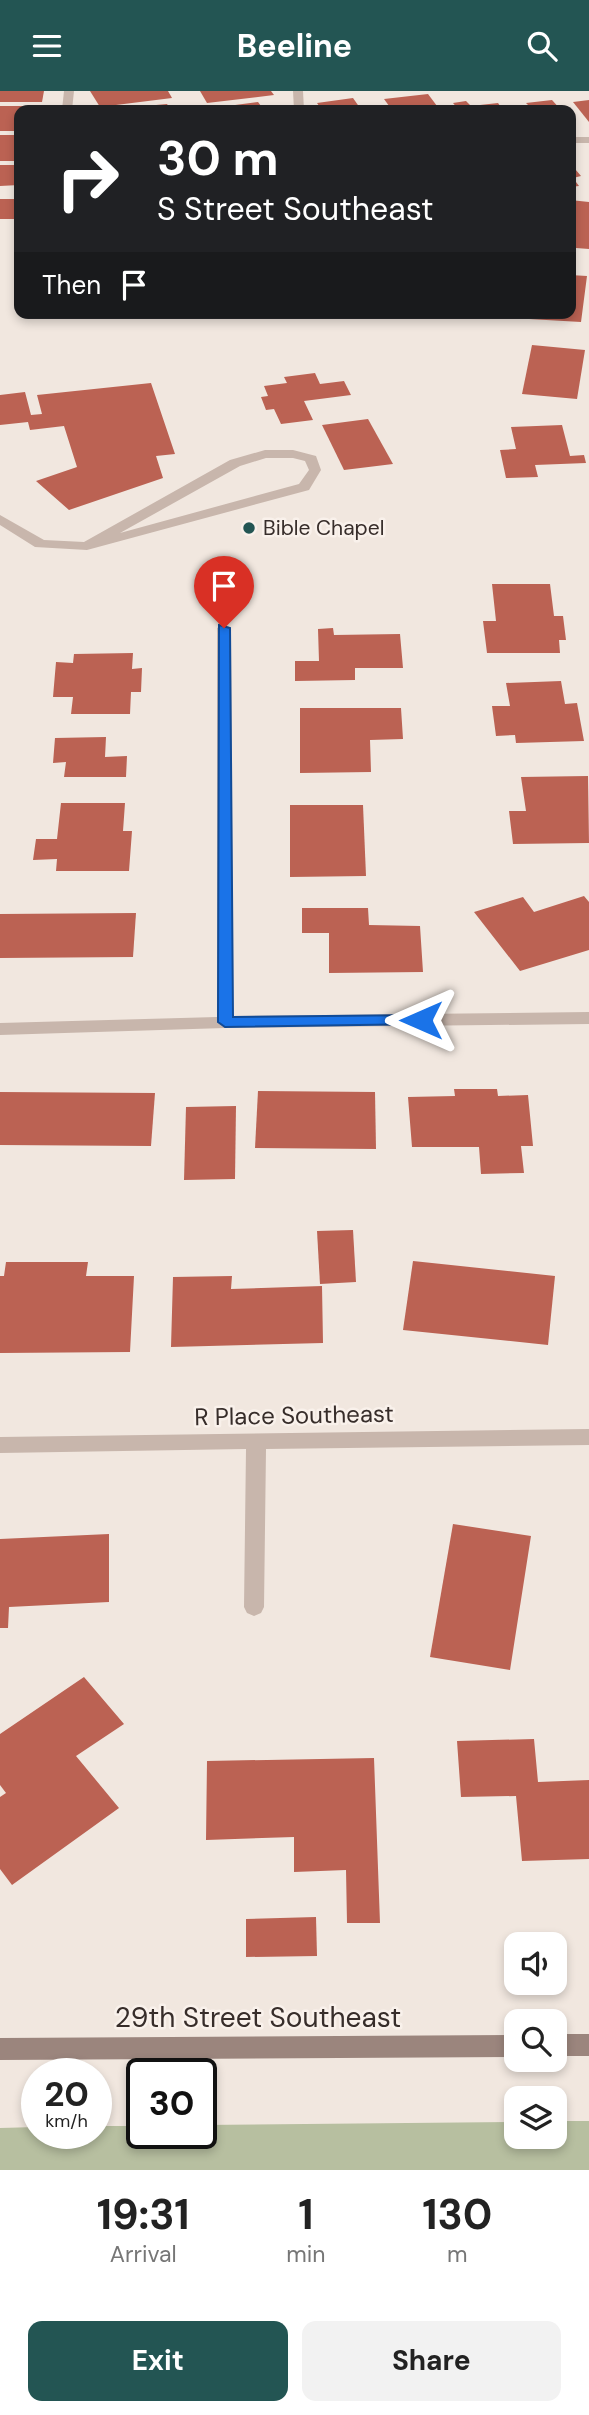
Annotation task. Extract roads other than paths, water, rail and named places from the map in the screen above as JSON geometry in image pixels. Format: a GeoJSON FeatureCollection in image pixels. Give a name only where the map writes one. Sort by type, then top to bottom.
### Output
{"type":"FeatureCollection","features":[{"type":"Feature","properties":{"kind":"street"},"geometry":{"type":"LineString","coordinates":[[0,519],[31,543],[51,547],[87,546],[304,487],[315,470],[311,459],[293,454],[265,454],[235,463],[87,546]]}},
{"type":"Feature","properties":{"kind":"street"},"geometry":{"type":"LineString","coordinates":[[224,628],[225,1022]]}},
{"type":"Feature","properties":{"kind":"street"},"geometry":{"type":"LineString","coordinates":[[0,1029],[225,1022],[589,1018]]}},
{"type":"Feature","properties":{"kind":"street","name":"R Place Southeast"},"geometry":{"type":"LineString","coordinates":[[0,1445],[589,1437]]}},
{"type":"Feature","properties":{"kind":"street"},"geometry":{"type":"LineString","coordinates":[[254,1607],[256,1442]]}},
{"type":"Feature","properties":{"kind":"street"},"geometry":{"type":"LineString","coordinates":[[567,2045],[589,2045]]}},
{"type":"Feature","properties":{"kind":"street","name":"29th Street Southeast"},"geometry":{"type":"LineString","coordinates":[[0,2049],[504,2046]]}},
{"type":"Feature","properties":{"kind":"place","name":"Bible Chapel"},"geometry":{"type":"Point","coordinates":[249,528]}}]}
